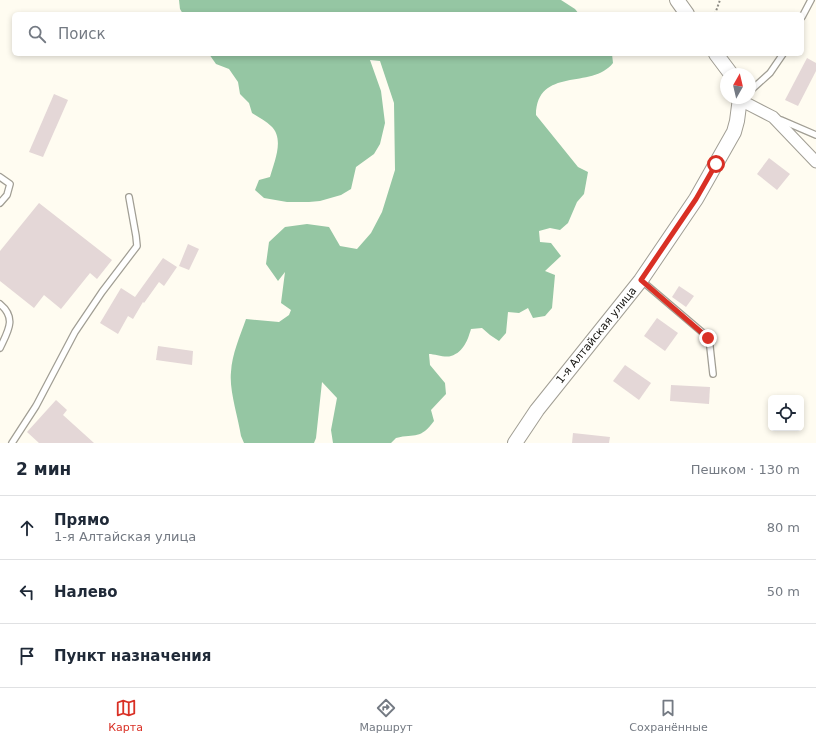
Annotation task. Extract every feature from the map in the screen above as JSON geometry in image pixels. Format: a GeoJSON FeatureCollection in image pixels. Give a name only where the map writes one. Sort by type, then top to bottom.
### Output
{"type":"FeatureCollection","features":[{"type":"Feature","properties":{"kind":"street"},"geometry":{"type":"LineString","coordinates":[[677,0],[686,12]]}},
{"type":"Feature","properties":{"kind":"street"},"geometry":{"type":"LineString","coordinates":[[718,56],[726,68]]}},
{"type":"Feature","properties":{"kind":"street","name":"1-я Алтайская улица"},"geometry":{"type":"LineString","coordinates":[[515,443],[536,410],[641,280],[696,199],[730,138],[737,121],[741,104]]}},
{"type":"Feature","properties":{"kind":"street"},"geometry":{"type":"LineString","coordinates":[[754,104],[773,117],[816,162]]}},
{"type":"Feature","properties":{"kind":"lane"},"geometry":{"type":"LineString","coordinates":[[804,13],[811,0]]}},
{"type":"Feature","properties":{"kind":"lane"},"geometry":{"type":"LineString","coordinates":[[756,85],[770,73],[781,56]]}},
{"type":"Feature","properties":{"kind":"lane"},"geometry":{"type":"LineString","coordinates":[[773,117],[816,135]]}},
{"type":"Feature","properties":{"kind":"lane"},"geometry":{"type":"LineString","coordinates":[[0,177],[10,184],[7,195],[0,203]]}},
{"type":"Feature","properties":{"kind":"lane"},"geometry":{"type":"LineString","coordinates":[[12,443],[36,406],[75,332],[102,292],[137,246],[129,197]]}},
{"type":"Feature","properties":{"kind":"lane"},"geometry":{"type":"LineString","coordinates":[[641,280],[708,338],[713,374]]}},
{"type":"Feature","properties":{"kind":"lane"},"geometry":{"type":"LineString","coordinates":[[0,304],[7,310],[10,319],[7,332],[0,348]]}},
{"type":"Feature","properties":{"kind":"path"},"geometry":{"type":"LineString","coordinates":[[716,12],[720,0]]}},
{"type":"Feature","properties":{"kind":"green space"},"geometry":{"type":"Polygon","coordinates":[[[179,0],[561,0],[577,12],[182,12],[179,0]]]}},
{"type":"Feature","properties":{"kind":"green space"},"geometry":{"type":"Polygon","coordinates":[[[210,56],[612,56],[613,63],[604,71],[592,76],[555,84],[546,90],[539,100],[536,115],[578,167],[588,172],[584,194],[577,202],[568,223],[560,230],[550,228],[539,231],[540,242],[551,243],[561,256],[545,271],[555,275],[552,308],[545,316],[533,318],[528,308],[519,313],[508,312],[506,333],[499,341],[482,328],[471,329],[465,345],[459,352],[446,357],[429,354],[430,365],[445,383],[446,394],[431,410],[434,421],[425,431],[417,435],[396,438],[391,443],[333,443],[331,430],[337,398],[322,382],[316,438],[314,443],[244,443],[241,436],[231,387],[232,365],[239,338],[246,319],[279,322],[289,315],[291,310],[281,303],[285,272],[278,281],[266,264],[269,242],[285,227],[307,224],[329,227],[340,246],[357,249],[371,233],[382,212],[395,170],[394,103],[380,61],[370,60],[381,91],[385,123],[380,144],[374,154],[356,167],[351,189],[341,195],[320,201],[287,202],[264,198],[255,190],[259,180],[270,177],[276,158],[278,144],[275,131],[269,124],[252,113],[249,103],[240,94],[238,82],[229,69],[216,64],[210,56]]]}},
{"type":"Feature","properties":{"kind":"building"},"geometry":{"type":"Polygon","coordinates":[[[807,58],[816,63],[816,71],[798,106],[785,100],[807,58]]]}},
{"type":"Feature","properties":{"kind":"building"},"geometry":{"type":"Polygon","coordinates":[[[54,94],[68,100],[43,157],[29,152],[54,94]]]}},
{"type":"Feature","properties":{"kind":"building"},"geometry":{"type":"Polygon","coordinates":[[[769,158],[790,174],[777,190],[757,174],[769,158]]]}},
{"type":"Feature","properties":{"kind":"building"},"geometry":{"type":"Polygon","coordinates":[[[39,203],[112,260],[97,279],[90,273],[61,309],[44,295],[34,308],[0,281],[0,251],[39,203]]]}},
{"type":"Feature","properties":{"kind":"building"},"geometry":{"type":"Polygon","coordinates":[[[188,244],[199,249],[189,270],[179,266],[188,244]]]}},
{"type":"Feature","properties":{"kind":"building"},"geometry":{"type":"Polygon","coordinates":[[[163,258],[177,267],[164,286],[159,282],[144,303],[143,302],[133,319],[128,316],[118,334],[100,323],[121,288],[135,297],[163,258]]]}},
{"type":"Feature","properties":{"kind":"building"},"geometry":{"type":"Polygon","coordinates":[[[679,286],[694,296],[686,307],[672,297],[679,286]]]}},
{"type":"Feature","properties":{"kind":"building"},"geometry":{"type":"Polygon","coordinates":[[[657,318],[678,333],[665,351],[644,336],[657,318]]]}},
{"type":"Feature","properties":{"kind":"building"},"geometry":{"type":"Polygon","coordinates":[[[158,346],[193,351],[192,365],[156,360],[158,346]]]}},
{"type":"Feature","properties":{"kind":"building"},"geometry":{"type":"Polygon","coordinates":[[[625,365],[651,383],[639,400],[613,381],[625,365]]]}},
{"type":"Feature","properties":{"kind":"building"},"geometry":{"type":"Polygon","coordinates":[[[671,385],[710,387],[709,404],[670,401],[671,385]]]}},
{"type":"Feature","properties":{"kind":"building"},"geometry":{"type":"Polygon","coordinates":[[[56,400],[67,410],[63,415],[94,443],[39,443],[27,432],[56,400]]]}},
{"type":"Feature","properties":{"kind":"building"},"geometry":{"type":"Polygon","coordinates":[[[573,433],[610,437],[609,443],[572,443],[573,433]]]}},
{"type":"Feature","properties":{"kind":"route"},"geometry":{"type":"LineString","coordinates":[[708,338],[641,280],[696,199],[716,164]]}}]}
